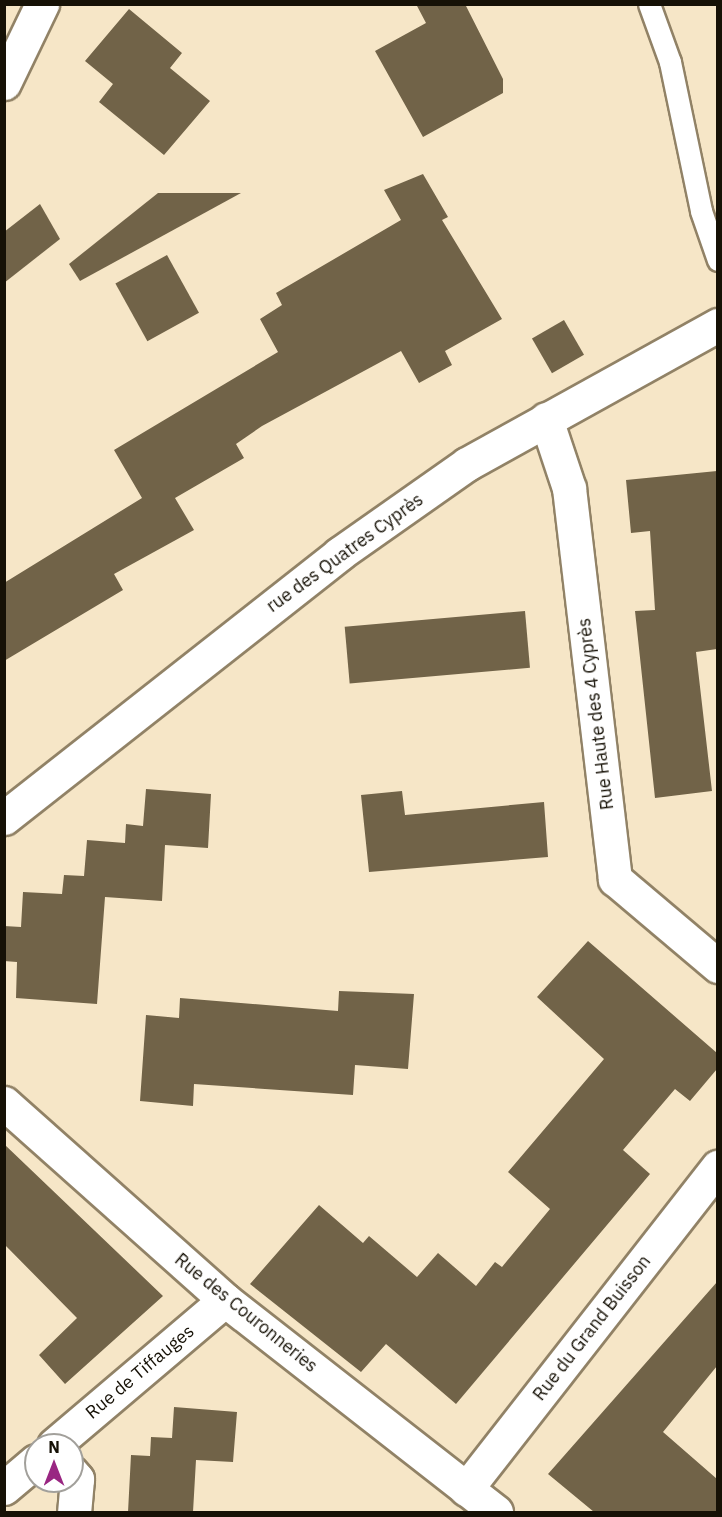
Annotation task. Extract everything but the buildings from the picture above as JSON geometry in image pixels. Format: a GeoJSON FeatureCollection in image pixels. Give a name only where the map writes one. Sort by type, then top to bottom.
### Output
{"type":"FeatureCollection","features":[{"type":"Feature","properties":{"kind":"street"},"geometry":{"type":"LineString","coordinates":[[4,83],[42,4]]}},
{"type":"Feature","properties":{"kind":"street","name":"rue des Quatres Cyprès"},"geometry":{"type":"LineString","coordinates":[[4,818],[339,554],[467,464],[716,328]]}},
{"type":"Feature","properties":{"kind":"street","name":"Rue Haute des 4 Cyprès"},"geometry":{"type":"LineString","coordinates":[[546,419],[569,488],[615,879],[717,966]]}},
{"type":"Feature","properties":{"kind":"street","name":"Rue des Couronneries"},"geometry":{"type":"LineString","coordinates":[[4,1103],[225,1300],[496,1512]]}},
{"type":"Feature","properties":{"kind":"street","name":"Rue du Grand Buisson"},"geometry":{"type":"LineString","coordinates":[[466,1489],[717,1167]]}},
{"type":"Feature","properties":{"kind":"street","name":"Rue de Tiffauges"},"geometry":{"type":"LineString","coordinates":[[68,1433],[225,1300]]}},
{"type":"Feature","properties":{"kind":"street"},"geometry":{"type":"LineString","coordinates":[[4,1488],[24,1471]]}},
{"type":"Feature","properties":{"kind":"street"},"geometry":{"type":"LineString","coordinates":[[74,1512],[76,1493]]}},
{"type":"Feature","properties":{"kind":"lane"},"geometry":{"type":"LineString","coordinates":[[649,4],[670,62],[701,211],[717,260]]}}]}
